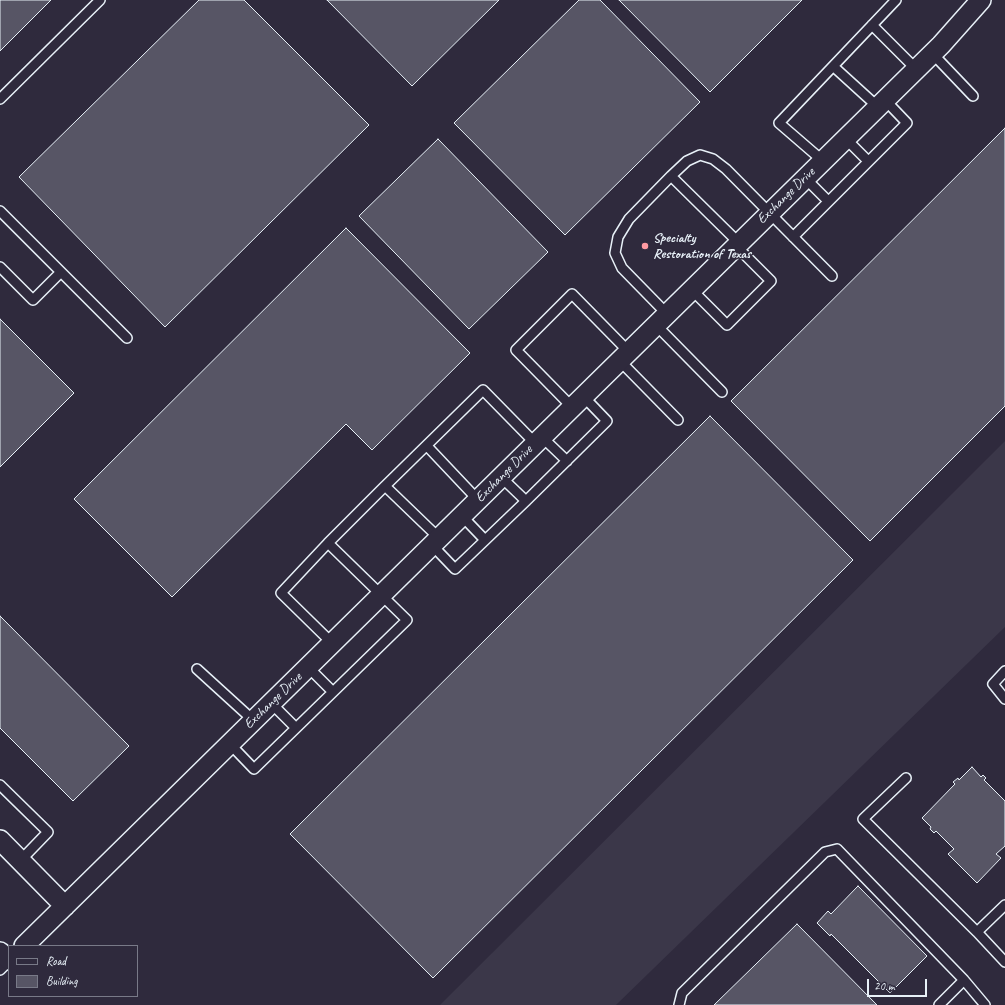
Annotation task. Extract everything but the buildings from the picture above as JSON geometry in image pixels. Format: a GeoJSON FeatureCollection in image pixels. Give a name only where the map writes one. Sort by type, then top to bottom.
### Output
{"type":"FeatureCollection","features":[{"type":"Feature","properties":{"kind":"street","name":"Exchange Drive"},"geometry":{"type":"LineString","coordinates":[[25,945],[692,290],[737,244],[806,178],[932,53],[981,0]]}},
{"type":"Feature","properties":{"kind":"street"},"geometry":{"type":"LineString","coordinates":[[0,840],[65,906]]}},
{"type":"Feature","properties":{"kind":"street"},"geometry":{"type":"LineString","coordinates":[[0,952],[8,960]]}},
{"type":"Feature","properties":{"kind":"lane"},"geometry":{"type":"LineString","coordinates":[[0,99],[100,0]]}},
{"type":"Feature","properties":{"kind":"lane"},"geometry":{"type":"LineString","coordinates":[[822,161],[779,123],[834,67],[896,0]]}},
{"type":"Feature","properties":{"kind":"lane"},"geometry":{"type":"LineString","coordinates":[[872,25],[916,69]]}},
{"type":"Feature","properties":{"kind":"lane"},"geometry":{"type":"LineString","coordinates":[[932,53],[973,96]]}},
{"type":"Feature","properties":{"kind":"lane"},"geometry":{"type":"LineString","coordinates":[[793,236],[907,123],[834,67]]}},
{"type":"Feature","properties":{"kind":"lane"},"geometry":{"type":"LineString","coordinates":[[845,138],[868,161]]}},
{"type":"Feature","properties":{"kind":"lane"},"geometry":{"type":"LineString","coordinates":[[722,392],[622,268],[615,253],[618,237],[629,219],[687,161],[700,155],[713,159],[726,169],[832,276]]}},
{"type":"Feature","properties":{"kind":"lane"},"geometry":{"type":"LineString","coordinates":[[671,176],[737,244],[771,282],[727,325],[692,290]]}},
{"type":"Feature","properties":{"kind":"lane"},"geometry":{"type":"LineString","coordinates":[[806,178],[828,201]]}},
{"type":"Feature","properties":{"kind":"lane"},"geometry":{"type":"LineString","coordinates":[[0,211],[127,338]]}},
{"type":"Feature","properties":{"kind":"lane"},"geometry":{"type":"LineString","coordinates":[[0,267],[33,300],[61,272]]}},
{"type":"Feature","properties":{"kind":"lane"},"geometry":{"type":"LineString","coordinates":[[385,486],[436,541],[455,569],[526,502],[607,421],[577,402],[516,350],[572,294],[678,420]]}},
{"type":"Feature","properties":{"kind":"lane"},"geometry":{"type":"LineString","coordinates":[[332,643],[281,593],[328,543],[482,390],[539,440],[567,461]]}},
{"type":"Feature","properties":{"kind":"lane"},"geometry":{"type":"LineString","coordinates":[[427,446],[478,500]]}},
{"type":"Feature","properties":{"kind":"lane"},"geometry":{"type":"LineString","coordinates":[[501,477],[526,502]]}},
{"type":"Feature","properties":{"kind":"lane"},"geometry":{"type":"LineString","coordinates":[[462,516],[485,540]]}},
{"type":"Feature","properties":{"kind":"lane"},"geometry":{"type":"LineString","coordinates":[[230,744],[254,768],[407,620],[328,543]]}},
{"type":"Feature","properties":{"kind":"lane"},"geometry":{"type":"LineString","coordinates":[[308,667],[333,692]]}},
{"type":"Feature","properties":{"kind":"lane"},"geometry":{"type":"LineString","coordinates":[[197,669],[253,720]]}},
{"type":"Feature","properties":{"kind":"lane"},"geometry":{"type":"LineString","coordinates":[[1005,671],[992,684],[1005,699]]}},
{"type":"Feature","properties":{"kind":"lane"},"geometry":{"type":"LineString","coordinates":[[272,703],[296,728]]}},
{"type":"Feature","properties":{"kind":"lane"},"geometry":{"type":"LineString","coordinates":[[906,778],[863,819],[977,932],[1005,962]]}},
{"type":"Feature","properties":{"kind":"lane"},"geometry":{"type":"LineString","coordinates":[[0,785],[48,832],[20,861]]}},
{"type":"Feature","properties":{"kind":"lane"},"geometry":{"type":"LineString","coordinates":[[679,1005],[682,992],[825,852],[836,849],[964,980],[985,1005]]}},
{"type":"Feature","properties":{"kind":"lane"},"geometry":{"type":"LineString","coordinates":[[977,932],[1005,905]]}},
{"type":"Feature","properties":{"kind":"lane"},"geometry":{"type":"LineString","coordinates":[[0,970],[8,962]]}},
{"type":"Feature","properties":{"kind":"lane"},"geometry":{"type":"LineString","coordinates":[[939,1005],[964,980]]}},
{"type":"Feature","properties":{"kind":"shaded area"},"geometry":{"type":"Polygon","coordinates":[[[1005,441],[1005,627],[616,1005],[440,1005],[1005,441]]]}},
{"type":"Feature","properties":{"kind":"place","name":"Specialty Restoration of Texas"},"geometry":{"type":"Point","coordinates":[645,246]}}]}
